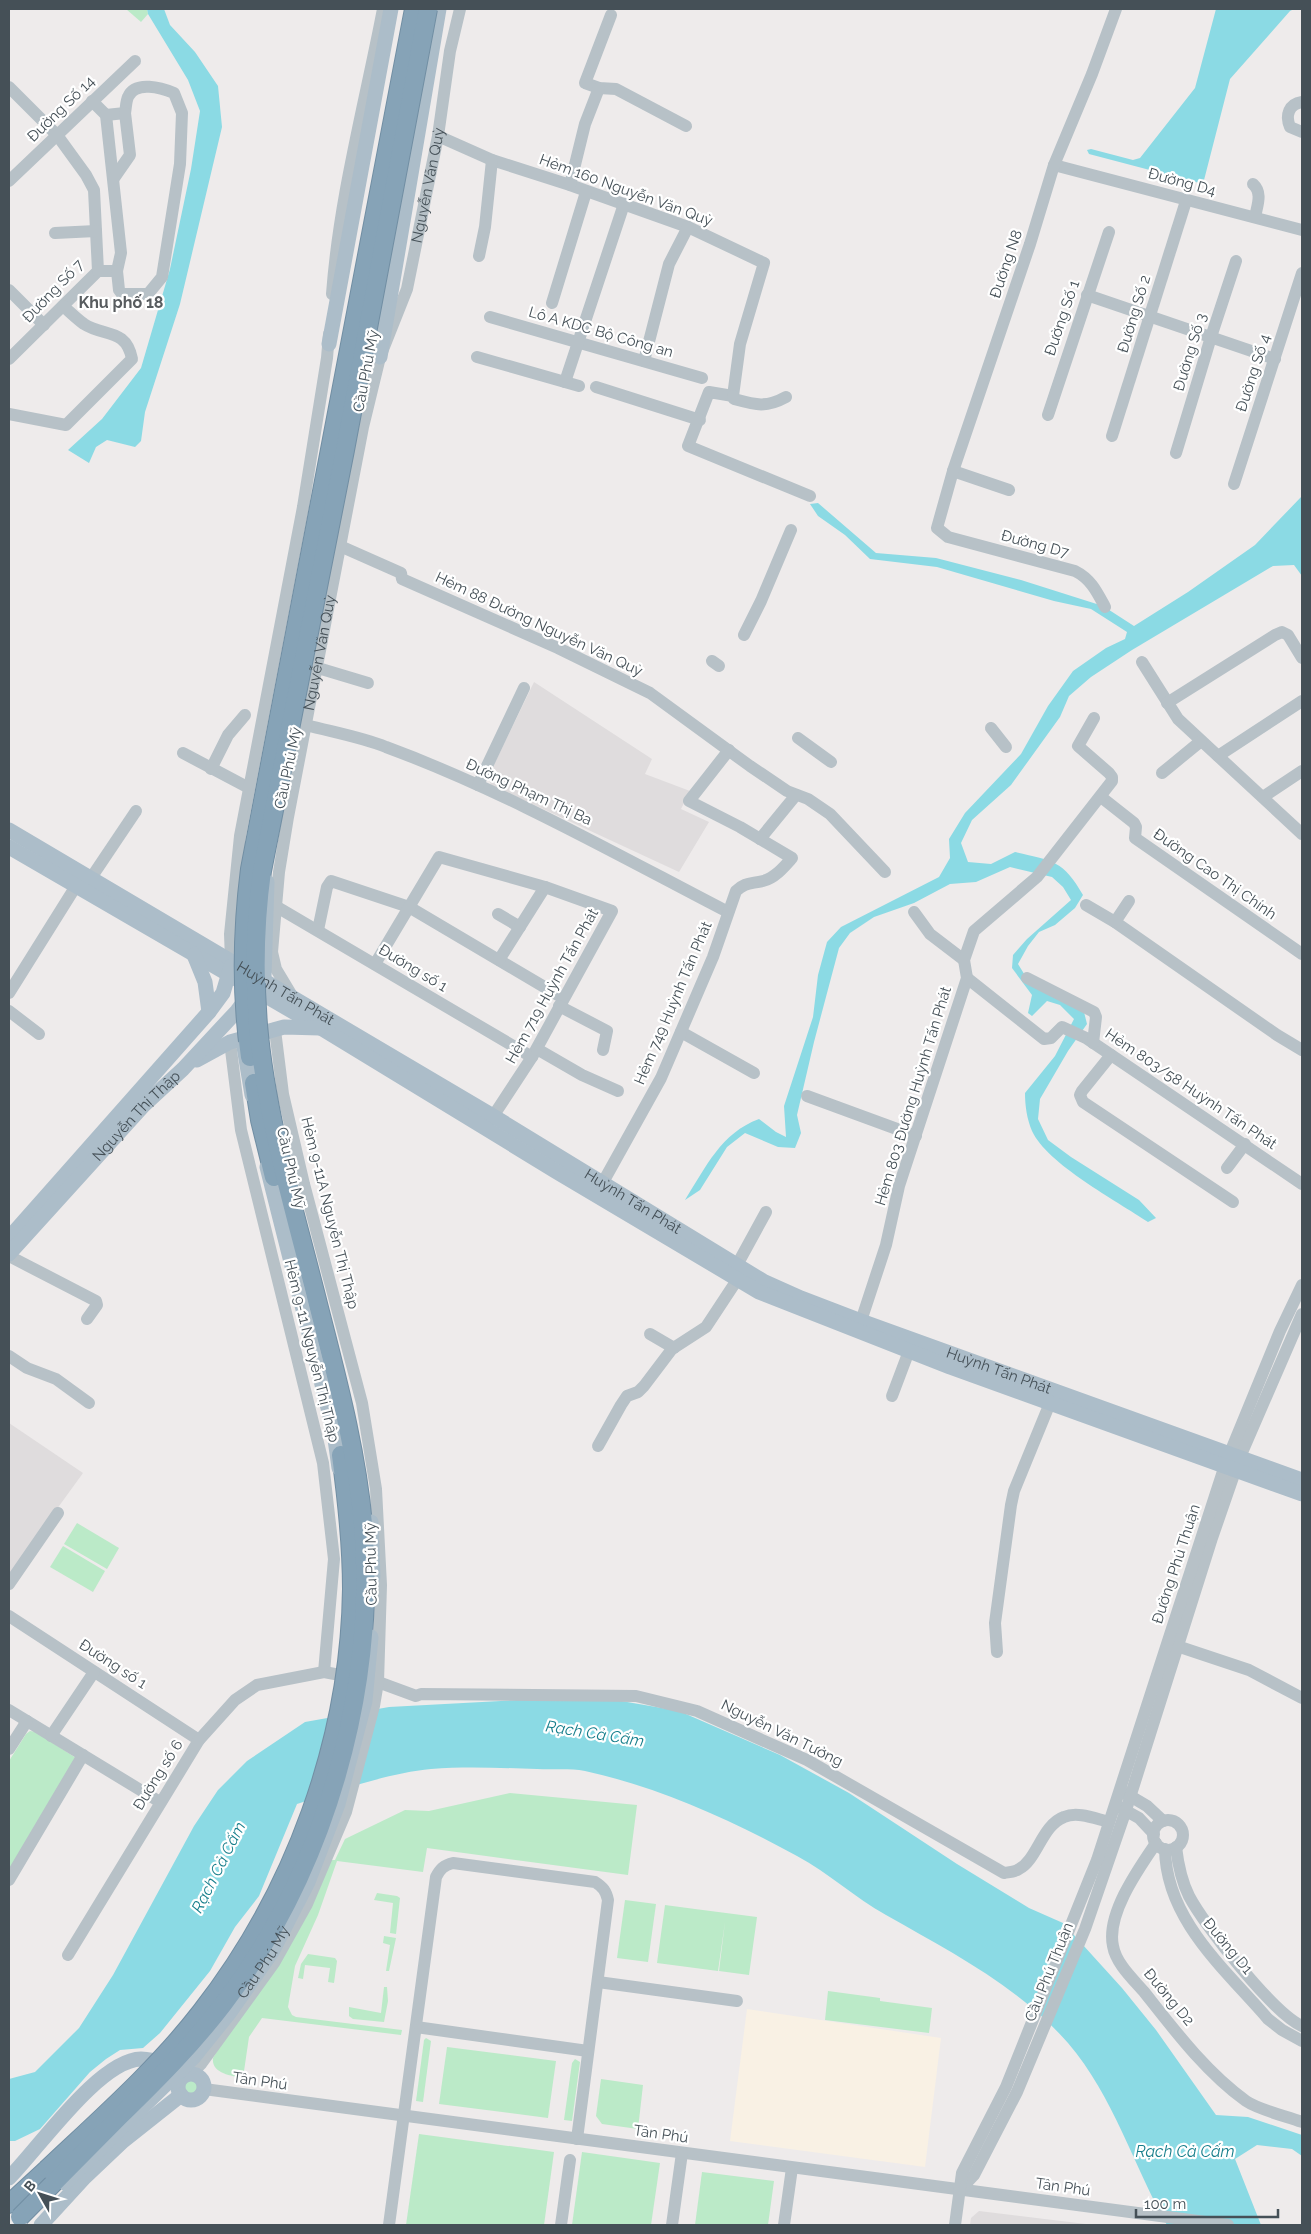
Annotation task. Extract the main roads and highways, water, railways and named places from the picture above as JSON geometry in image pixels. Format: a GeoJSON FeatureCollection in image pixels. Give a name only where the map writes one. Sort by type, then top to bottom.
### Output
{"type":"FeatureCollection","features":[{"type":"Feature","properties":{"kind":"highway","name":"Cầu Phú Mỹ"},"geometry":{"type":"LineString","coordinates":[[13,2215],[45,2167],[128,2092],[186,2031],[216,1992],[246,1947],[284,1877],[312,1809],[334,1734],[342,1689],[352,1591],[351,1550],[345,1480],[332,1410],[260,1120],[245,1021],[243,956],[248,887],[271,756],[414,9]]}},
{"type":"Feature","properties":{"kind":"highway","name":"Cầu Phú Mỹ"},"geometry":{"type":"LineString","coordinates":[[13,2215],[174,2061],[223,2005],[251,1964],[288,1896],[315,1836],[338,1767],[353,1704],[359,1666],[364,1600],[364,1536],[359,1493],[344,1408],[276,1136],[266,1087],[258,1024],[257,933],[262,871],[347,441],[428,9]]}},
{"type":"Feature","properties":{"kind":"main road"},"geometry":{"type":"LineString","coordinates":[[329,344],[391,9]]}},
{"type":"Feature","properties":{"kind":"main road","name":"Cầu Phú Mỹ"},"geometry":{"type":"LineString","coordinates":[[9,2196],[45,2167],[156,2057],[197,2008],[251,1929],[280,1875],[298,1828],[332,1722],[339,1688],[347,1618],[348,1563],[343,1499],[334,1432],[260,1139],[241,1033],[241,900],[262,776],[372,215],[409,9]]}},
{"type":"Feature","properties":{"kind":"main road","name":"Cầu Phú Mỹ"},"geometry":{"type":"LineString","coordinates":[[13,2215],[38,2208],[193,2058],[230,2012],[272,1952],[308,1882],[329,1828],[354,1748],[365,1702],[373,1601],[371,1521],[356,1432],[281,1126],[270,1064],[264,1020],[267,876],[389,254],[431,25],[438,9]]}},
{"type":"Feature","properties":{"kind":"main road","name":"Cầu Phú Mỹ"},"geometry":{"type":"LineString","coordinates":[[388,298],[438,9]]}},
{"type":"Feature","properties":{"kind":"main road","name":"Nguyễn Văn Quỳ"},"geometry":{"type":"LineString","coordinates":[[380,357],[388,298]]}},
{"type":"Feature","properties":{"kind":"main road","name":"Huỳnh Tấn Phát"},"geometry":{"type":"LineString","coordinates":[[9,830],[90,878],[126,907]]}},
{"type":"Feature","properties":{"kind":"main road","name":"Huỳnh Tấn Phát"},"geometry":{"type":"LineString","coordinates":[[9,847],[76,886],[126,907],[257,983],[737,1272],[779,1301],[867,1327],[1050,1396],[1233,1461],[1302,1480]]}},
{"type":"Feature","properties":{"kind":"main road"},"geometry":{"type":"LineString","coordinates":[[199,950],[209,1012]]}},
{"type":"Feature","properties":{"kind":"main road","name":"Nguyễn Thị Thập"},"geometry":{"type":"LineString","coordinates":[[9,1238],[209,1012],[223,993],[230,968]]}},
{"type":"Feature","properties":{"kind":"main road","name":"Huỳnh Tấn Phát"},"geometry":{"type":"LineString","coordinates":[[257,983],[294,999],[324,1023]]}},
{"type":"Feature","properties":{"kind":"main road","name":"Nguyễn Thị Thập"},"geometry":{"type":"LineString","coordinates":[[9,1255],[144,1105],[183,1069],[237,1012],[257,983]]}},
{"type":"Feature","properties":{"kind":"main road"},"geometry":{"type":"LineString","coordinates":[[183,1069],[230,1042],[284,1028],[324,1023]]}},
{"type":"Feature","properties":{"kind":"main road"},"geometry":{"type":"LineString","coordinates":[[156,1072],[167,1082]]}},
{"type":"Feature","properties":{"kind":"main road","name":"Huỳnh Tấn Phát"},"geometry":{"type":"LineString","coordinates":[[490,1122],[602,1184],[622,1204]]}},
{"type":"Feature","properties":{"kind":"main road","name":"Huỳnh Tấn Phát"},"geometry":{"type":"LineString","coordinates":[[867,1327],[909,1351],[1050,1396]]}},
{"type":"Feature","properties":{"kind":"main road","name":"Huỳnh Tấn Phát"},"geometry":{"type":"LineString","coordinates":[[1233,1461],[1302,1494]]}},
{"type":"Feature","properties":{"kind":"main road"},"geometry":{"type":"LineString","coordinates":[[9,2178],[89,2089],[110,2070],[125,2063],[141,2059],[156,2061],[170,2066],[187,2076],[200,2078],[204,2089],[200,2096],[192,2100],[181,2095],[178,2088],[187,2076]]}},
{"type":"Feature","properties":{"kind":"main road"},"geometry":{"type":"LineString","coordinates":[[41,2225],[85,2177],[123,2141],[181,2095]]}},
{"type":"Feature","properties":{"kind":"water"},"geometry":{"type":"Polygon","coordinates":[[[147,9],[164,9],[170,25],[195,52],[218,86],[222,127],[180,304],[145,412],[141,441],[135,447],[107,440],[96,447],[89,463],[68,450],[102,419],[141,368],[170,269],[191,169],[200,111],[188,80],[148,14],[147,9]]]}},
{"type":"Feature","properties":{"kind":"water"},"geometry":{"type":"Polygon","coordinates":[[[1216,9],[1294,9],[1290,11],[1230,79],[1203,184],[1089,154],[1087,150],[1091,149],[1133,160],[1140,158],[1195,88],[1216,9]]]}},
{"type":"Feature","properties":{"kind":"water"},"geometry":{"type":"Polygon","coordinates":[[[1302,496],[1302,576],[1294,565],[1273,566],[1132,650],[1091,677],[1069,696],[1060,717],[1011,785],[972,820],[961,843],[968,862],[991,864],[1015,852],[1048,860],[1063,868],[1076,883],[1083,895],[1075,908],[1055,925],[1039,932],[1028,946],[1018,964],[1026,977],[1083,1008],[1087,1024],[1068,1051],[1040,1099],[1038,1119],[1048,1140],[1071,1157],[1139,1200],[1156,1218],[1148,1222],[1084,1181],[1052,1156],[1040,1144],[1032,1131],[1025,1103],[1025,1093],[1055,1056],[1074,1019],[1060,1005],[1047,1001],[1032,1016],[1028,1013],[1032,995],[1012,968],[1013,955],[1027,939],[1071,900],[1063,887],[1052,877],[1010,867],[976,882],[950,884],[914,903],[874,917],[850,933],[839,948],[814,1042],[797,1115],[801,1133],[795,1148],[778,1147],[745,1133],[727,1147],[700,1190],[685,1200],[724,1142],[746,1125],[759,1119],[786,1137],[784,1106],[813,1017],[818,975],[827,942],[841,927],[939,877],[950,858],[949,839],[965,813],[1021,754],[1048,706],[1073,671],[1106,648],[1125,639],[1127,632],[1091,609],[1054,601],[937,567],[870,559],[845,535],[818,516],[810,504],[818,503],[876,553],[936,558],[1021,580],[1103,606],[1134,626],[1188,592],[1255,545],[1302,496]]]}},
{"type":"Feature","properties":{"kind":"water","name":"Rạch Cả Cấm"},"geometry":{"type":"Polygon","coordinates":[[[604,1698],[679,1711],[780,1755],[849,1793],[957,1864],[1029,1908],[1063,1923],[1122,1988],[1156,2030],[1216,2115],[1248,2117],[1302,2135],[1302,2156],[1292,2149],[1257,2145],[1235,2159],[1261,2225],[1167,2225],[1111,2108],[1084,2064],[1068,2043],[1028,2004],[983,1971],[875,1908],[809,1863],[746,1830],[667,1795],[613,1778],[573,1770],[471,1767],[431,1769],[381,1778],[297,1804],[259,1896],[235,1927],[210,1971],[160,2033],[143,2048],[120,2050],[106,2059],[90,2072],[40,2129],[15,2141],[9,2141],[9,2079],[35,2072],[79,2028],[113,1975],[194,1826],[218,1790],[247,1761],[305,1722],[389,1707],[517,1700],[604,1698]]]}},
{"type":"Feature","properties":{"kind":"district","name":"Khu phố 18"},"geometry":{"type":"Point","coordinates":[121,302]}}]}
